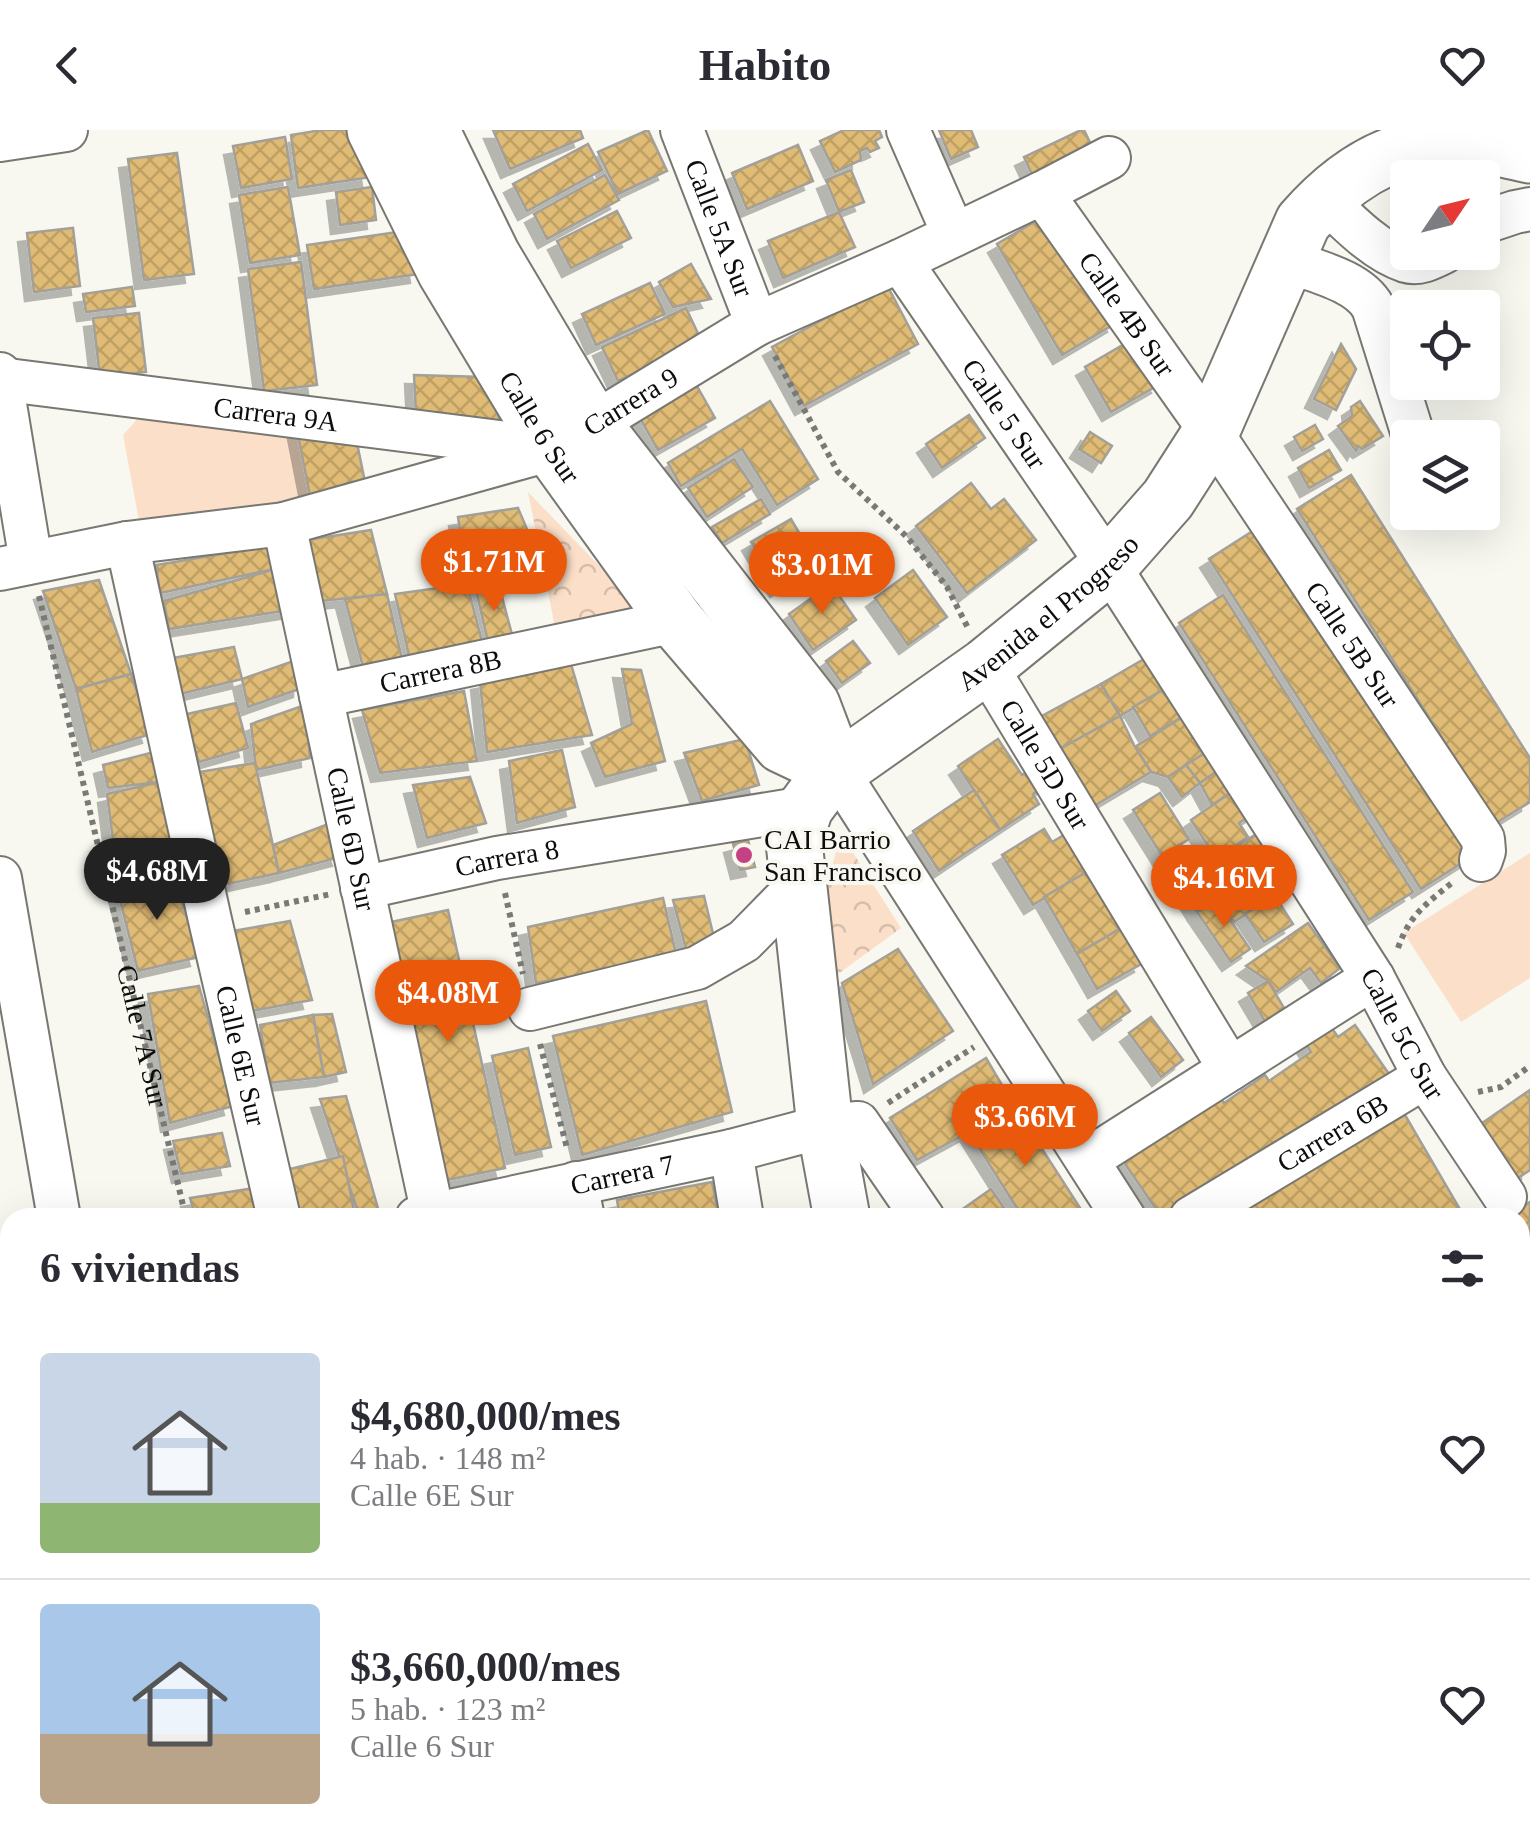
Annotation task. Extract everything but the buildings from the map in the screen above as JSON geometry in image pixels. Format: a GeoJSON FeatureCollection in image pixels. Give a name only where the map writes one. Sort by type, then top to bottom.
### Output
{"type":"FeatureCollection","features":[{"type":"Feature","properties":{"kind":"main road","name":"Calle 6 Sur"},"geometry":{"type":"LineString","coordinates":[[375,130],[445,271],[572,436],[812,705],[821,790]]}},
{"type":"Feature","properties":{"kind":"main road","name":"Calle 6 Sur"},"geometry":{"type":"LineString","coordinates":[[432,130],[572,436],[676,620],[821,790]]}},
{"type":"Feature","properties":{"kind":"main road","name":"Avenida el Progreso"},"geometry":{"type":"LineString","coordinates":[[821,790],[986,666],[1109,566],[1168,499],[1211,432],[1303,222],[1324,198],[1350,177],[1381,160],[1423,146],[1465,142],[1530,155]]}},
{"type":"Feature","properties":{"kind":"main road"},"geometry":{"type":"LineString","coordinates":[[821,790],[794,842],[798,886],[842,1125],[842,1208]]}},
{"type":"Feature","properties":{"kind":"street"},"geometry":{"type":"LineString","coordinates":[[0,140],[66,130]]}},
{"type":"Feature","properties":{"kind":"street","name":"Calle 5A Sur"},"geometry":{"type":"LineString","coordinates":[[682,130],[757,324]]}},
{"type":"Feature","properties":{"kind":"street"},"geometry":{"type":"LineString","coordinates":[[908,130],[954,235]]}},
{"type":"Feature","properties":{"kind":"street","name":"Carrera 9"},"geometry":{"type":"LineString","coordinates":[[15,565],[126,542],[284,524],[572,436],[757,324],[900,261],[1109,158]]}},
{"type":"Feature","properties":{"kind":"street","name":"Calle 4B Sur"},"geometry":{"type":"LineString","coordinates":[[1042,193],[1211,432]]}},
{"type":"Feature","properties":{"kind":"street"},"geometry":{"type":"LineString","coordinates":[[1324,198],[1364,238],[1390,252]]}},
{"type":"Feature","properties":{"kind":"street"},"geometry":{"type":"LineString","coordinates":[[1500,216],[1530,209]]}},
{"type":"Feature","properties":{"kind":"street"},"geometry":{"type":"LineString","coordinates":[[1285,260],[1367,296],[1408,420]]}},
{"type":"Feature","properties":{"kind":"street","name":"Calle 5 Sur"},"geometry":{"type":"LineString","coordinates":[[900,261],[1109,566]]}},
{"type":"Feature","properties":{"kind":"street"},"geometry":{"type":"LineString","coordinates":[[0,378],[15,565]]}},
{"type":"Feature","properties":{"kind":"street","name":"Carrera 9A"},"geometry":{"type":"LineString","coordinates":[[0,378],[572,436]]}},
{"type":"Feature","properties":{"kind":"street","name":"Calle 5B Sur"},"geometry":{"type":"LineString","coordinates":[[1211,432],[1483,839],[1481,860]]}},
{"type":"Feature","properties":{"kind":"street","name":"Calle 6D Sur"},"geometry":{"type":"LineString","coordinates":[[284,524],[362,888],[423,1208]]}},
{"type":"Feature","properties":{"kind":"street","name":"Calle 6E Sur"},"geometry":{"type":"LineString","coordinates":[[126,542],[277,1208]]}},
{"type":"Feature","properties":{"kind":"street","name":"Calle 5C Sur"},"geometry":{"type":"LineString","coordinates":[[1109,566],[1372,978],[1426,1077],[1503,1198]]}},
{"type":"Feature","properties":{"kind":"street","name":"Carrera 8B"},"geometry":{"type":"LineString","coordinates":[[320,696],[676,620]]}},
{"type":"Feature","properties":{"kind":"street","name":"Calle 5D Sur"},"geometry":{"type":"LineString","coordinates":[[986,666],[1230,1069]]}},
{"type":"Feature","properties":{"kind":"street","name":"Carrera 8"},"geometry":{"type":"LineString","coordinates":[[362,888],[821,790]]}},
{"type":"Feature","properties":{"kind":"street","name":"Calle 6 Sur"},"geometry":{"type":"LineString","coordinates":[[821,790],[1004,1027],[1118,1208]]}},
{"type":"Feature","properties":{"kind":"street"},"geometry":{"type":"LineString","coordinates":[[0,878],[57,1208]]}},
{"type":"Feature","properties":{"kind":"street"},"geometry":{"type":"LineString","coordinates":[[530,1008],[697,968],[744,940],[798,886]]}},
{"type":"Feature","properties":{"kind":"street"},"geometry":{"type":"LineString","coordinates":[[1087,1160],[1372,978]]}},
{"type":"Feature","properties":{"kind":"street","name":"Carrera 6B"},"geometry":{"type":"LineString","coordinates":[[1209,1208],[1426,1077]]}},
{"type":"Feature","properties":{"kind":"street"},"geometry":{"type":"LineString","coordinates":[[842,1125],[914,1208]]}},
{"type":"Feature","properties":{"kind":"street","name":"Carrera 7"},"geometry":{"type":"LineString","coordinates":[[507,1208],[580,1200],[731,1151],[842,1125]]}},
{"type":"Feature","properties":{"kind":"street"},"geometry":{"type":"LineString","coordinates":[[731,1151],[740,1208]]}},
{"type":"Feature","properties":{"kind":"path"},"geometry":{"type":"LineString","coordinates":[[757,324],[838,472],[907,537],[947,587],[986,666]]}},
{"type":"Feature","properties":{"kind":"path","name":"Calle 7A Sur"},"geometry":{"type":"LineString","coordinates":[[15,565],[183,1208]]}},
{"type":"Feature","properties":{"kind":"path"},"geometry":{"type":"LineString","coordinates":[[1372,978],[1390,966],[1416,911],[1481,860]]}},
{"type":"Feature","properties":{"kind":"path"},"geometry":{"type":"LineString","coordinates":[[210,920],[362,888]]}},
{"type":"Feature","properties":{"kind":"path"},"geometry":{"type":"LineString","coordinates":[[842,1125],[1004,1027]]}},
{"type":"Feature","properties":{"kind":"path"},"geometry":{"type":"LineString","coordinates":[[1426,1077],[1472,1093],[1500,1086],[1530,1066]]}},
{"type":"Feature","properties":{"kind":"green space"},"geometry":{"type":"Polygon","coordinates":[[[151,404],[297,430],[310,496],[142,537],[123,435],[151,404]]]}},
{"type":"Feature","properties":{"kind":"green space"},"geometry":{"type":"Polygon","coordinates":[[[528,492],[640,608],[555,627],[528,492]]]}},
{"type":"Feature","properties":{"kind":"green space"},"geometry":{"type":"Polygon","coordinates":[[[841,834],[901,928],[827,982],[823,898],[841,834]]]}},
{"type":"Feature","properties":{"kind":"green space"},"geometry":{"type":"Polygon","coordinates":[[[1530,853],[1530,978],[1461,1022],[1404,933],[1530,853]]]}},
{"type":"Feature","properties":{"kind":"place","name":"CAI Barrio San Francisco"},"geometry":{"type":"Point","coordinates":[744,855]}}]}
